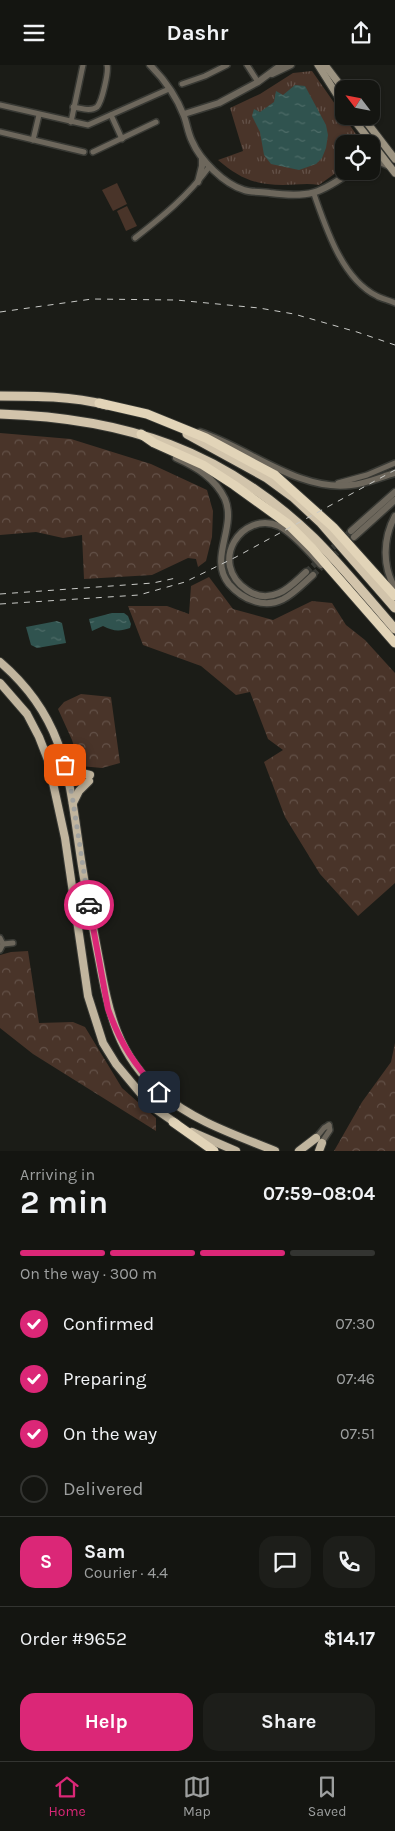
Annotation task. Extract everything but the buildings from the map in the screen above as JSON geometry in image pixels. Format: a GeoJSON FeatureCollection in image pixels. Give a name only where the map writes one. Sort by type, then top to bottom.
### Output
{"type":"FeatureCollection","features":[{"type":"Feature","properties":{"kind":"highway"},"geometry":{"type":"LineString","coordinates":[[0,396],[30,396],[99,403],[147,414],[206,437],[274,475],[290,487],[333,527],[395,596]]}},
{"type":"Feature","properties":{"kind":"highway"},"geometry":{"type":"LineString","coordinates":[[99,403],[130,412],[190,435],[268,478],[321,523],[395,608]]}},
{"type":"Feature","properties":{"kind":"highway"},"geometry":{"type":"LineString","coordinates":[[0,415],[32,415],[101,425],[162,440],[201,456],[232,474],[274,504],[314,539],[395,629]]}},
{"type":"Feature","properties":{"kind":"highway"},"geometry":{"type":"LineString","coordinates":[[141,434],[154,443],[203,465],[274,514],[312,548],[395,643]]}},
{"type":"Feature","properties":{"kind":"highway"},"geometry":{"type":"LineString","coordinates":[[172,1122],[214,1151]]}},
{"type":"Feature","properties":{"kind":"main road"},"geometry":{"type":"LineString","coordinates":[[311,65],[321,66],[335,81]]}},
{"type":"Feature","properties":{"kind":"main road"},"geometry":{"type":"LineString","coordinates":[[321,66],[335,90]]}},
{"type":"Feature","properties":{"kind":"main road"},"geometry":{"type":"LineString","coordinates":[[369,125],[395,159]]}},
{"type":"Feature","properties":{"kind":"main road"},"geometry":{"type":"LineString","coordinates":[[380,155],[393,170]]}},
{"type":"Feature","properties":{"kind":"main road"},"geometry":{"type":"LineString","coordinates":[[0,662],[10,671],[42,712],[55,733],[65,765],[73,803],[108,1009],[120,1040],[128,1054],[159,1092],[186,1111],[275,1151]]}},
{"type":"Feature","properties":{"kind":"main road"},"geometry":{"type":"LineString","coordinates":[[0,683],[27,714],[48,760],[64,839],[88,996],[95,1020],[109,1054],[151,1106],[172,1122],[236,1151]]}},
{"type":"Feature","properties":{"kind":"main road"},"geometry":{"type":"LineString","coordinates":[[65,765],[90,778],[79,791],[73,803]]}},
{"type":"Feature","properties":{"kind":"main road"},"geometry":{"type":"LineString","coordinates":[[64,839],[66,830],[60,792],[62,789],[66,789],[68,794],[74,828],[77,834]]}},
{"type":"Feature","properties":{"kind":"main road"},"geometry":{"type":"LineString","coordinates":[[299,1151],[318,1146]]}},
{"type":"Feature","properties":{"kind":"street"},"geometry":{"type":"LineString","coordinates":[[70,121],[83,65]]}},
{"type":"Feature","properties":{"kind":"street"},"geometry":{"type":"LineString","coordinates":[[73,107],[86,109],[95,108],[99,105],[108,71],[107,65]]}},
{"type":"Feature","properties":{"kind":"street"},"geometry":{"type":"LineString","coordinates":[[150,65],[161,76],[184,114],[191,139],[202,159],[209,167],[233,185],[244,190],[290,196],[314,194],[339,180]]}},
{"type":"Feature","properties":{"kind":"street"},"geometry":{"type":"LineString","coordinates":[[182,84],[205,76],[227,65]]}},
{"type":"Feature","properties":{"kind":"street"},"geometry":{"type":"LineString","coordinates":[[247,65],[258,82]]}},
{"type":"Feature","properties":{"kind":"street"},"geometry":{"type":"LineString","coordinates":[[184,114],[219,103],[258,82],[281,65]]}},
{"type":"Feature","properties":{"kind":"street"},"geometry":{"type":"LineString","coordinates":[[271,74],[291,65]]}},
{"type":"Feature","properties":{"kind":"street"},"geometry":{"type":"LineString","coordinates":[[0,105],[88,125],[169,89]]}},
{"type":"Feature","properties":{"kind":"street"},"geometry":{"type":"LineString","coordinates":[[33,140],[39,115]]}},
{"type":"Feature","properties":{"kind":"street"},"geometry":{"type":"LineString","coordinates":[[110,115],[122,139]]}},
{"type":"Feature","properties":{"kind":"street"},"geometry":{"type":"LineString","coordinates":[[93,152],[156,122]]}},
{"type":"Feature","properties":{"kind":"street"},"geometry":{"type":"LineString","coordinates":[[0,132],[84,152]]}},
{"type":"Feature","properties":{"kind":"street"},"geometry":{"type":"LineString","coordinates":[[198,182],[202,159]]}},
{"type":"Feature","properties":{"kind":"street"},"geometry":{"type":"LineString","coordinates":[[380,161],[393,170]]}},
{"type":"Feature","properties":{"kind":"street"},"geometry":{"type":"LineString","coordinates":[[135,238],[168,212],[198,182],[209,167]]}},
{"type":"Feature","properties":{"kind":"street"},"geometry":{"type":"LineString","coordinates":[[314,194],[338,255],[350,272],[375,295],[395,303]]}},
{"type":"Feature","properties":{"kind":"street"},"geometry":{"type":"LineString","coordinates":[[147,414],[208,434],[317,483],[350,485],[395,473]]}},
{"type":"Feature","properties":{"kind":"street"},"geometry":{"type":"LineString","coordinates":[[154,443],[169,454],[204,473],[222,493],[228,516],[221,565],[225,579],[234,590],[251,601],[267,604],[275,603],[288,597],[310,573],[283,591],[262,597],[251,593],[236,581],[229,564],[232,545],[246,530],[258,525],[278,526],[286,530],[348,590]]}},
{"type":"Feature","properties":{"kind":"street"},"geometry":{"type":"LineString","coordinates":[[333,485],[367,475],[395,463]]}},
{"type":"Feature","properties":{"kind":"street"},"geometry":{"type":"LineString","coordinates":[[395,492],[352,534],[395,500]]}},
{"type":"Feature","properties":{"kind":"street"},"geometry":{"type":"LineString","coordinates":[[395,516],[387,535],[386,565],[395,588]]}},
{"type":"Feature","properties":{"kind":"street"},"geometry":{"type":"LineString","coordinates":[[387,535],[395,525]]}},
{"type":"Feature","properties":{"kind":"street"},"geometry":{"type":"LineString","coordinates":[[0,938],[3,944]]}},
{"type":"Feature","properties":{"kind":"street"},"geometry":{"type":"LineString","coordinates":[[3,944],[13,943]]}},
{"type":"Feature","properties":{"kind":"street"},"geometry":{"type":"LineString","coordinates":[[0,950],[3,944]]}},
{"type":"Feature","properties":{"kind":"street"},"geometry":{"type":"LineString","coordinates":[[306,1151],[318,1146]]}},
{"type":"Feature","properties":{"kind":"green space"},"geometry":{"type":"Polygon","coordinates":[[[312,71],[335,104],[335,125],[350,125],[357,135],[335,135],[335,173],[319,185],[264,184],[240,176],[218,160],[243,151],[230,108],[260,94],[293,73],[312,71]]]}},
{"type":"Feature","properties":{"kind":"green space"},"geometry":{"type":"Polygon","coordinates":[[[117,183],[127,204],[113,211],[102,190],[117,183]]]}},
{"type":"Feature","properties":{"kind":"green space"},"geometry":{"type":"Polygon","coordinates":[[[127,206],[137,226],[126,231],[117,211],[127,206]]]}},
{"type":"Feature","properties":{"kind":"green space"},"geometry":{"type":"Polygon","coordinates":[[[0,433],[71,439],[151,464],[207,490],[213,511],[212,537],[206,561],[198,567],[196,559],[188,558],[152,575],[84,579],[82,535],[63,538],[36,532],[0,535],[0,433]]]}},
{"type":"Feature","properties":{"kind":"green space"},"geometry":{"type":"Polygon","coordinates":[[[209,577],[233,609],[273,620],[312,601],[332,603],[346,625],[365,640],[395,673],[395,883],[358,916],[320,874],[285,817],[264,762],[283,750],[268,739],[250,692],[236,695],[201,666],[143,645],[128,606],[167,606],[189,614],[191,586],[209,577]]]}},
{"type":"Feature","properties":{"kind":"green space"},"geometry":{"type":"Polygon","coordinates":[[[81,694],[111,697],[120,763],[102,768],[80,766],[72,740],[58,709],[64,702],[81,694]]]}},
{"type":"Feature","properties":{"kind":"green space"},"geometry":{"type":"Polygon","coordinates":[[[28,951],[39,1023],[73,1022],[85,1027],[122,1088],[156,1118],[156,1131],[33,1054],[0,1028],[0,955],[28,951]]]}},
{"type":"Feature","properties":{"kind":"green space"},"geometry":{"type":"Polygon","coordinates":[[[395,1043],[395,1151],[334,1151],[362,1102],[391,1062],[395,1043]]]}},
{"type":"Feature","properties":{"kind":"water"},"geometry":{"type":"Polygon","coordinates":[[[295,85],[305,86],[326,125],[328,135],[322,158],[316,164],[299,170],[271,164],[264,155],[260,132],[252,116],[254,109],[260,112],[274,102],[276,91],[283,95],[295,85]]]}},
{"type":"Feature","properties":{"kind":"water"},"geometry":{"type":"Polygon","coordinates":[[[112,613],[124,613],[128,616],[131,624],[130,628],[116,630],[103,626],[92,631],[89,619],[112,613]]]}},
{"type":"Feature","properties":{"kind":"water"},"geometry":{"type":"Polygon","coordinates":[[[57,621],[62,623],[66,643],[37,648],[31,645],[26,627],[57,621]]]}},
{"type":"Feature","properties":{"kind":"tunnel"},"geometry":{"type":"LineString","coordinates":[[306,572],[351,531]]}},
{"type":"Feature","properties":{"kind":"tunnel"},"geometry":{"type":"LineString","coordinates":[[313,575],[354,537]]}},
{"type":"Feature","properties":{"kind":"railway"},"geometry":{"type":"LineString","coordinates":[[0,312],[92,299],[176,300],[259,308],[294,314],[395,345]]}},
{"type":"Feature","properties":{"kind":"railway"},"geometry":{"type":"LineString","coordinates":[[0,604],[139,595],[185,582],[236,557],[395,470]]}},
{"type":"Feature","properties":{"kind":"railway"},"geometry":{"type":"LineString","coordinates":[[0,594],[153,583],[176,578]]}},
{"type":"Feature","properties":{"kind":"way so far"},"geometry":{"type":"LineString","coordinates":[[65,765],[72,795],[89,905]]}},
{"type":"Feature","properties":{"kind":"route"},"geometry":{"type":"LineString","coordinates":[[89,905],[108,1009],[120,1040],[128,1054],[159,1092]]}}]}
